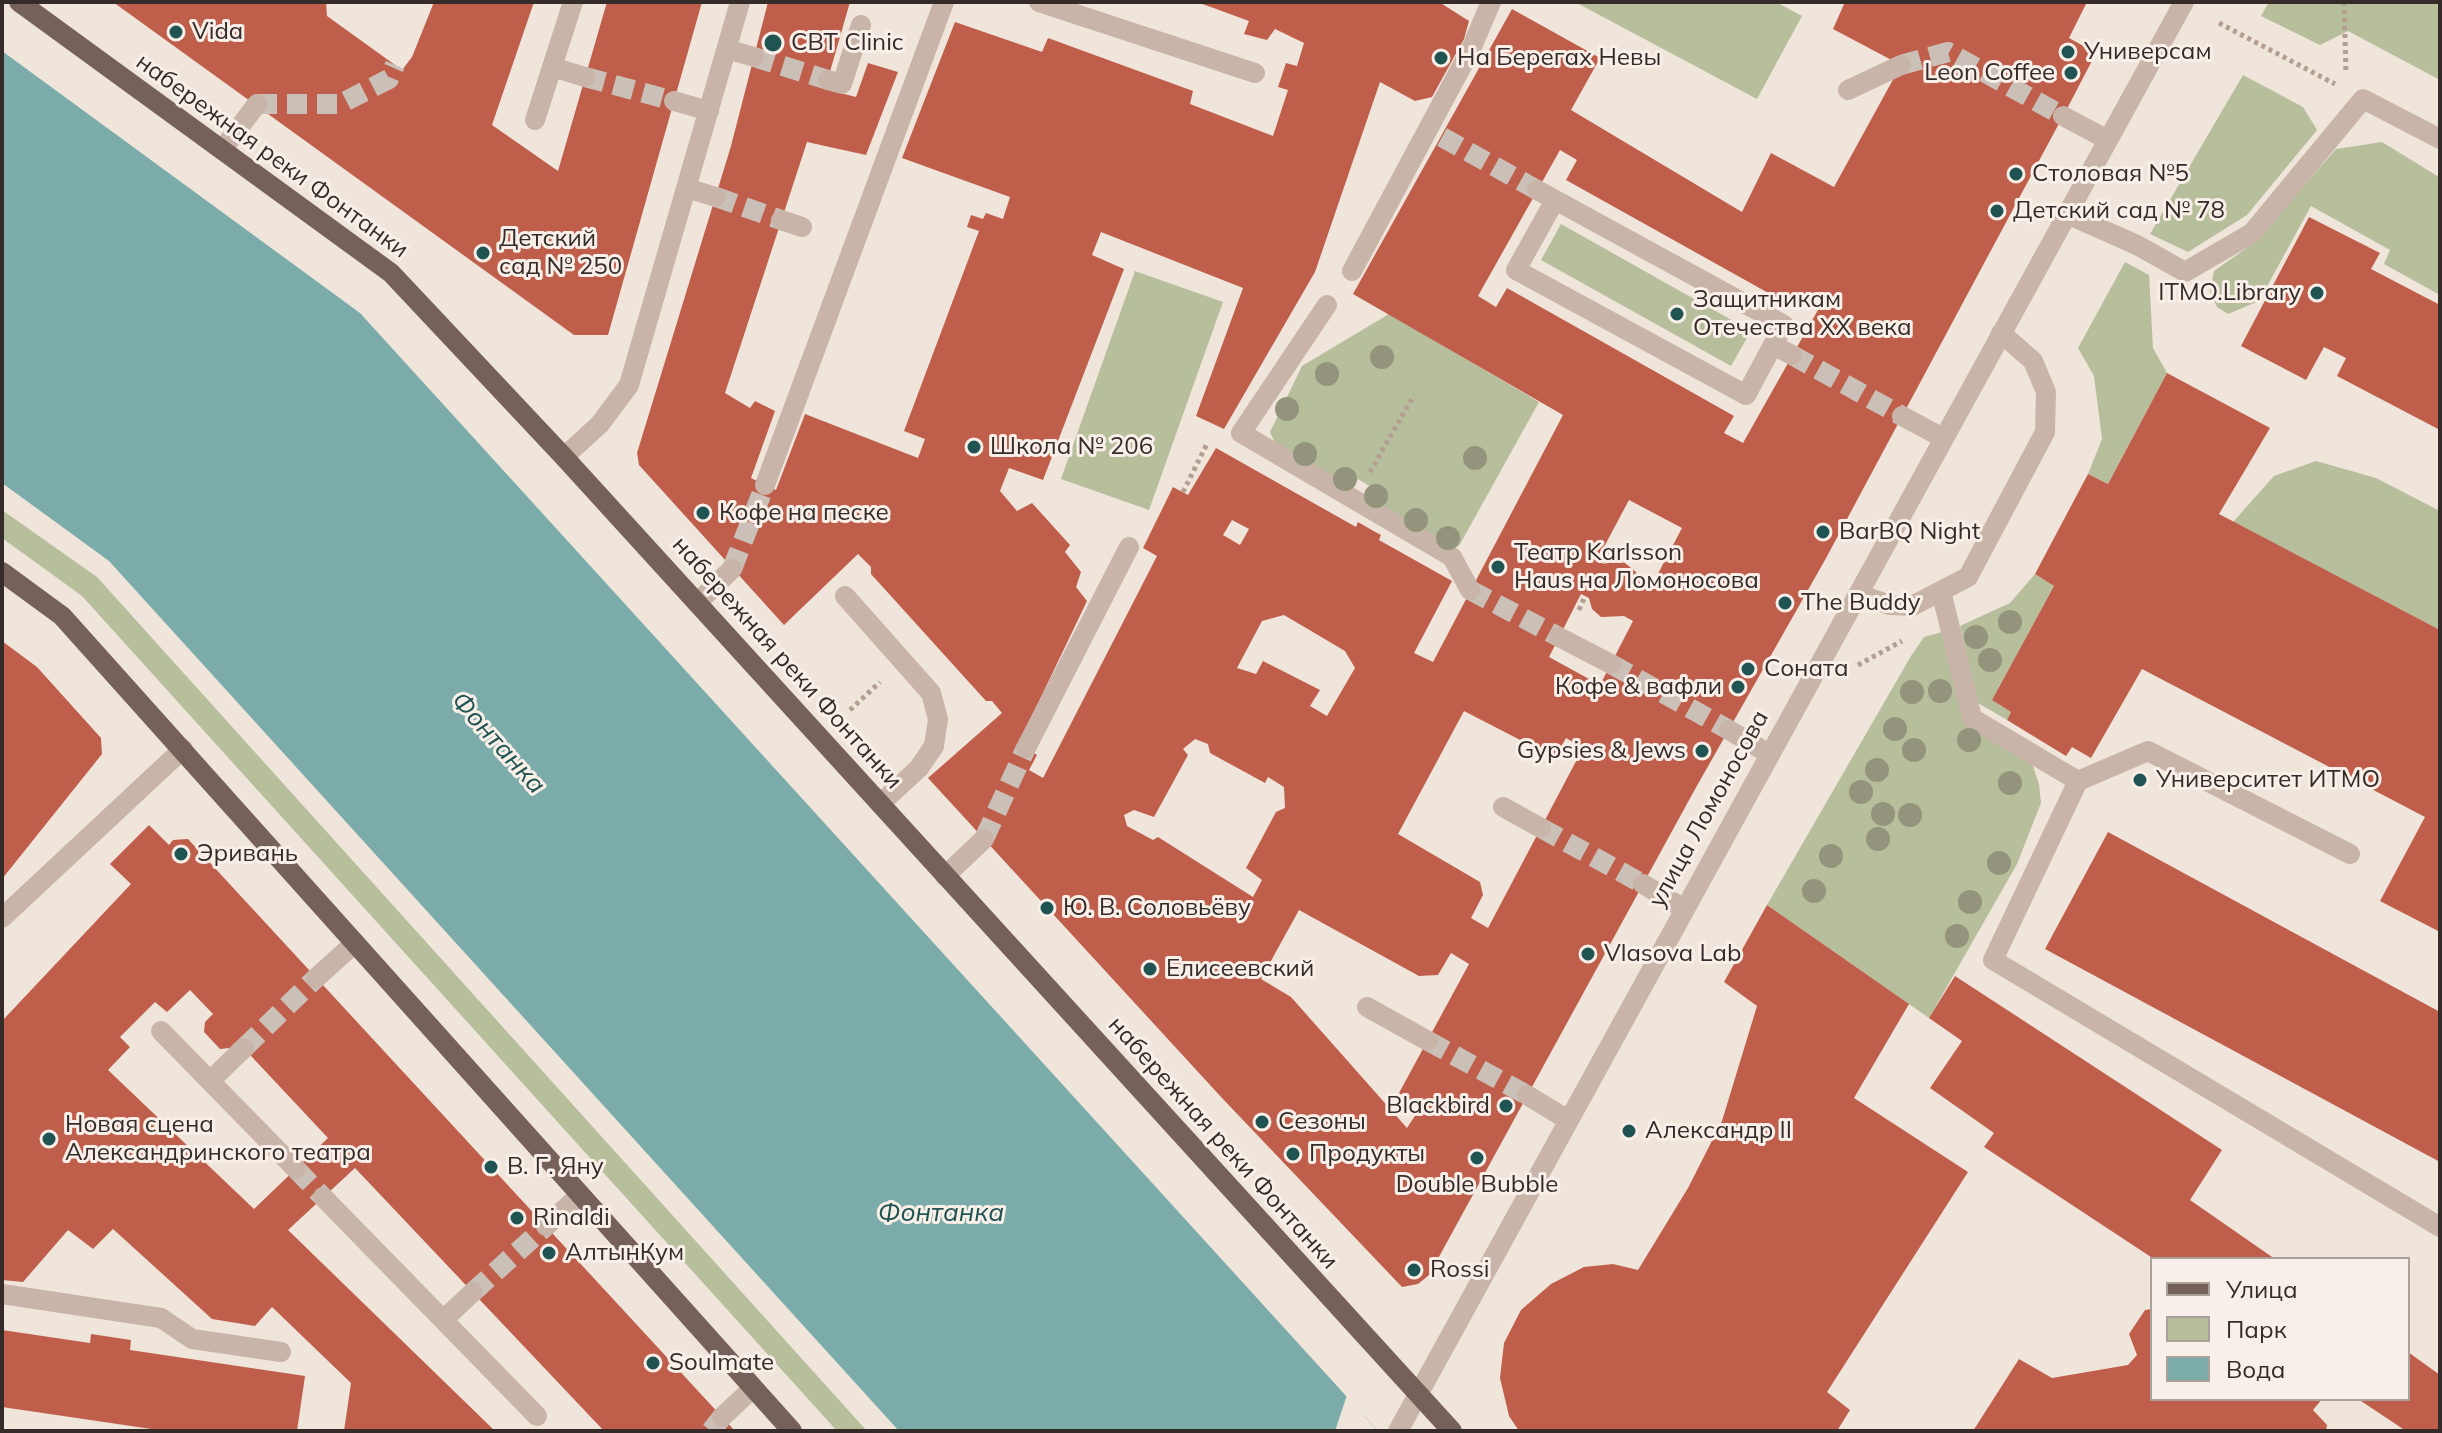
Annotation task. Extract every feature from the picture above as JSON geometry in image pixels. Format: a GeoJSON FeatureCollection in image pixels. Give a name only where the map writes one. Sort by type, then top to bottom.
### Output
{"type":"FeatureCollection","features":[{"type":"Feature","properties":{"kind":"main road","name":"набережная реки Фонтанки"},"geometry":{"type":"LineString","coordinates":[[19,2],[391,273],[564,457],[1452,1431]]}},
{"type":"Feature","properties":{"kind":"main road"},"geometry":{"type":"LineString","coordinates":[[2,572],[62,616],[792,1431]]}},
{"type":"Feature","properties":{"kind":"street"},"geometry":{"type":"LineString","coordinates":[[535,120],[573,2]]}},
{"type":"Feature","properties":{"kind":"street"},"geometry":{"type":"LineString","coordinates":[[564,457],[600,424],[629,385],[740,2]]}},
{"type":"Feature","properties":{"kind":"street"},"geometry":{"type":"LineString","coordinates":[[765,485],[944,2]]}},
{"type":"Feature","properties":{"kind":"street"},"geometry":{"type":"LineString","coordinates":[[1039,2],[1089,10],[1255,73]]}},
{"type":"Feature","properties":{"kind":"street"},"geometry":{"type":"LineString","coordinates":[[1352,271],[1434,134],[1490,2]]}},
{"type":"Feature","properties":{"kind":"street","name":"улица Ломоносова"},"geometry":{"type":"LineString","coordinates":[[1398,1431],[2184,2]]}},
{"type":"Feature","properties":{"kind":"street"},"geometry":{"type":"LineString","coordinates":[[828,80],[842,84],[861,25]]}},
{"type":"Feature","properties":{"kind":"street"},"geometry":{"type":"LineString","coordinates":[[727,49],[754,57]]}},
{"type":"Feature","properties":{"kind":"street"},"geometry":{"type":"LineString","coordinates":[[1848,90],[1901,65]]}},
{"type":"Feature","properties":{"kind":"street"},"geometry":{"type":"LineString","coordinates":[[552,67],[585,77]]}},
{"type":"Feature","properties":{"kind":"street"},"geometry":{"type":"LineString","coordinates":[[2067,214],[2137,245],[2185,272],[2252,233],[2355,94],[2440,139]]}},
{"type":"Feature","properties":{"kind":"street"},"geometry":{"type":"LineString","coordinates":[[674,101],[709,111]]}},
{"type":"Feature","properties":{"kind":"street"},"geometry":{"type":"LineString","coordinates":[[222,150],[257,104]]}},
{"type":"Feature","properties":{"kind":"street"},"geometry":{"type":"LineString","coordinates":[[2063,116],[2108,140]]}},
{"type":"Feature","properties":{"kind":"street"},"geometry":{"type":"LineString","coordinates":[[686,188],[716,197]]}},
{"type":"Feature","properties":{"kind":"street"},"geometry":{"type":"LineString","coordinates":[[1546,195],[1784,325],[1773,345],[1746,395],[1516,270],[1546,195]]}},
{"type":"Feature","properties":{"kind":"street"},"geometry":{"type":"LineString","coordinates":[[781,220],[802,227]]}},
{"type":"Feature","properties":{"kind":"street"},"geometry":{"type":"LineString","coordinates":[[1327,305],[1241,433],[1452,557],[1470,590]]}},
{"type":"Feature","properties":{"kind":"street"},"geometry":{"type":"LineString","coordinates":[[1858,594],[1890,605],[1912,606],[1968,577],[2045,432],[2046,392],[2033,361],[2001,333]]}},
{"type":"Feature","properties":{"kind":"street"},"geometry":{"type":"LineString","coordinates":[[1773,345],[1792,355]]}},
{"type":"Feature","properties":{"kind":"street"},"geometry":{"type":"LineString","coordinates":[[1902,416],[1943,438]]}},
{"type":"Feature","properties":{"kind":"street"},"geometry":{"type":"LineString","coordinates":[[1026,748],[1129,547]]}},
{"type":"Feature","properties":{"kind":"street"},"geometry":{"type":"LineString","coordinates":[[697,603],[732,569]]}},
{"type":"Feature","properties":{"kind":"street"},"geometry":{"type":"LineString","coordinates":[[1941,591],[1972,718],[2078,781]]}},
{"type":"Feature","properties":{"kind":"street"},"geometry":{"type":"LineString","coordinates":[[845,596],[931,693],[938,719],[934,746],[919,768],[880,804]]}},
{"type":"Feature","properties":{"kind":"street"},"geometry":{"type":"LineString","coordinates":[[1559,637],[1611,664]]}},
{"type":"Feature","properties":{"kind":"street"},"geometry":{"type":"LineString","coordinates":[[1729,730],[1769,754]]}},
{"type":"Feature","properties":{"kind":"street"},"geometry":{"type":"LineString","coordinates":[[2,918],[183,749]]}},
{"type":"Feature","properties":{"kind":"street"},"geometry":{"type":"LineString","coordinates":[[2350,854],[2148,751],[2078,781],[1993,960],[2440,1227]]}},
{"type":"Feature","properties":{"kind":"street"},"geometry":{"type":"LineString","coordinates":[[1503,807],[1541,828]]}},
{"type":"Feature","properties":{"kind":"street"},"geometry":{"type":"LineString","coordinates":[[945,876],[984,839]]}},
{"type":"Feature","properties":{"kind":"street"},"geometry":{"type":"LineString","coordinates":[[1643,884],[1684,909]]}},
{"type":"Feature","properties":{"kind":"street"},"geometry":{"type":"LineString","coordinates":[[316,978],[355,943]]}},
{"type":"Feature","properties":{"kind":"street"},"geometry":{"type":"LineString","coordinates":[[1367,1007],[1428,1041]]}},
{"type":"Feature","properties":{"kind":"street"},"geometry":{"type":"LineString","coordinates":[[161,1031],[296,1169]]}},
{"type":"Feature","properties":{"kind":"street"},"geometry":{"type":"LineString","coordinates":[[210,1081],[244,1048]]}},
{"type":"Feature","properties":{"kind":"street"},"geometry":{"type":"LineString","coordinates":[[1527,1095],[1568,1120]]}},
{"type":"Feature","properties":{"kind":"street"},"geometry":{"type":"LineString","coordinates":[[546,1226],[580,1195]]}},
{"type":"Feature","properties":{"kind":"street"},"geometry":{"type":"LineString","coordinates":[[323,1197],[537,1416]]}},
{"type":"Feature","properties":{"kind":"street"},"geometry":{"type":"LineString","coordinates":[[443,1320],[473,1292]]}},
{"type":"Feature","properties":{"kind":"street"},"geometry":{"type":"LineString","coordinates":[[2,1294],[161,1318],[192,1339],[281,1352]]}},
{"type":"Feature","properties":{"kind":"street"},"geometry":{"type":"LineString","coordinates":[[722,1417],[753,1388]]}},
{"type":"Feature","properties":{"kind":"path"},"geometry":{"type":"LineString","coordinates":[[2344,2],[2355,94]]}},
{"type":"Feature","properties":{"kind":"path"},"geometry":{"type":"LineString","coordinates":[[2219,23],[2355,94]]}},
{"type":"Feature","properties":{"kind":"path"},"geometry":{"type":"LineString","coordinates":[[1354,500],[1414,395]]}},
{"type":"Feature","properties":{"kind":"path"},"geometry":{"type":"LineString","coordinates":[[1183,492],[1213,432],[1226,439],[1241,433]]}},
{"type":"Feature","properties":{"kind":"path"},"geometry":{"type":"LineString","coordinates":[[1602,563],[1608,549]]}},
{"type":"Feature","properties":{"kind":"path"},"geometry":{"type":"LineString","coordinates":[[1764,670],[1780,679]]}},
{"type":"Feature","properties":{"kind":"green space"},"geometry":{"type":"Polygon","coordinates":[[[1575,2],[1776,2],[1802,16],[1757,99],[1575,2]]]}},
{"type":"Feature","properties":{"kind":"green space"},"geometry":{"type":"Polygon","coordinates":[[[2269,2],[2440,2],[2440,80],[2348,31],[2320,45],[2261,16],[2269,2]]]}},
{"type":"Feature","properties":{"kind":"green space"},"geometry":{"type":"Polygon","coordinates":[[[2243,75],[2303,107],[2317,130],[2247,215],[2188,252],[2150,234],[2243,75]]]}},
{"type":"Feature","properties":{"kind":"green space"},"geometry":{"type":"Polygon","coordinates":[[[2382,142],[2439,177],[2440,295],[2384,264],[2390,250],[2311,206],[2259,301],[2228,314],[2217,307],[2210,292],[2214,271],[2255,242],[2336,149],[2382,142]]]}},
{"type":"Feature","properties":{"kind":"green space"},"geometry":{"type":"Polygon","coordinates":[[[1561,224],[1751,331],[1731,366],[1541,260],[1561,224]]]}},
{"type":"Feature","properties":{"kind":"green space"},"geometry":{"type":"Polygon","coordinates":[[[2125,262],[2149,275],[2153,348],[2167,373],[2108,484],[2088,474],[2102,439],[2094,376],[2078,348],[2125,262]]]}},
{"type":"Feature","properties":{"kind":"green space"},"geometry":{"type":"Polygon","coordinates":[[[1135,271],[1223,302],[1149,510],[1061,479],[1135,271]]]}},
{"type":"Feature","properties":{"kind":"green space"},"geometry":{"type":"Polygon","coordinates":[[[1389,314],[1539,402],[1459,546],[1452,549],[1365,498],[1371,487],[1358,479],[1352,490],[1276,445],[1270,432],[1302,366],[1389,314]]]}},
{"type":"Feature","properties":{"kind":"green space"},"geometry":{"type":"Polygon","coordinates":[[[2316,461],[2376,478],[2438,510],[2440,630],[2233,522],[2274,476],[2316,461]]]}},
{"type":"Feature","properties":{"kind":"green space"},"geometry":{"type":"Polygon","coordinates":[[[2,510],[97,577],[867,1431],[837,1431],[82,596],[2,538],[2,510]]]}},
{"type":"Feature","properties":{"kind":"green space"},"geometry":{"type":"Polygon","coordinates":[[[2035,574],[2054,586],[1992,700],[2011,712],[2007,720],[1978,703],[1960,626],[2010,603],[2035,574]]]}},
{"type":"Feature","properties":{"kind":"green space"},"geometry":{"type":"Polygon","coordinates":[[[1942,632],[1963,720],[2031,760],[2041,803],[2017,864],[1929,1018],[1767,905],[1911,656],[1924,637],[1942,632]]]}},
{"type":"Feature","properties":{"kind":"water","name":"Фонтанка"},"geometry":{"type":"Polygon","coordinates":[[[2,51],[360,313],[1378,1431],[899,1431],[109,561],[2,483],[2,51]]]}},
{"type":"Feature","properties":{"kind":"pier"},"geometry":{"type":"Polygon","coordinates":[[[1347,1395],[1365,1417],[1378,1431],[1335,1431],[1347,1395]]]}},
{"type":"Feature","properties":{"kind":"building"},"geometry":{"type":"Polygon","coordinates":[[[113,2],[326,2],[327,16],[402,70],[412,57],[434,2],[534,2],[492,125],[558,171],[607,2],[702,2],[608,335],[574,335],[113,2]]]}},
{"type":"Feature","properties":{"kind":"building"},"geometry":{"type":"Polygon","coordinates":[[[768,2],[850,2],[825,89],[856,97],[868,63],[898,72],[866,155],[807,142],[725,393],[750,408],[755,401],[775,411],[751,478],[776,490],[805,414],[918,458],[925,439],[904,431],[979,231],[967,227],[971,215],[983,219],[986,213],[1003,219],[1010,197],[902,158],[955,22],[1042,52],[1048,38],[1193,91],[1190,104],[1273,136],[1288,90],[1278,87],[1286,63],[1297,66],[1304,43],[1275,29],[1267,40],[1244,34],[1249,21],[1197,2],[1439,2],[1469,21],[1464,39],[1432,97],[1415,101],[1380,82],[1315,272],[1224,429],[1196,416],[1243,288],[1101,232],[1092,255],[1124,269],[1043,480],[1009,468],[1000,491],[1017,511],[1032,503],[1070,545],[1065,552],[1081,572],[1076,587],[1087,601],[1019,743],[1037,755],[1029,770],[1043,778],[1157,556],[1143,548],[1173,487],[1188,495],[1216,448],[1356,527],[1358,522],[1381,535],[1379,540],[1452,581],[1414,653],[1433,662],[1563,415],[1353,294],[1512,9],[1600,58],[1571,110],[1742,212],[1771,153],[1834,187],[1901,65],[1833,29],[1845,2],[2087,2],[2069,38],[2096,53],[1825,560],[1694,791],[1429,1275],[1418,1284],[1402,1287],[1222,1098],[928,778],[1002,713],[992,701],[986,701],[871,574],[871,567],[858,554],[784,625],[639,465],[637,453],[731,146],[768,2]],[[1560,150],[1478,296],[1496,307],[1507,288],[1734,416],[1724,433],[1743,443],[1823,301],[1806,292],[1797,309],[1566,180],[1577,160],[1560,150]],[[1629,500],[1597,560],[1604,564],[1614,561],[1625,563],[1636,572],[1640,583],[1650,589],[1682,528],[1629,500]],[[1232,520],[1223,535],[1240,545],[1249,529],[1232,520]],[[1581,594],[1549,657],[1600,685],[1633,621],[1624,616],[1601,617],[1592,609],[1589,598],[1581,594]],[[1284,615],[1262,621],[1237,668],[1256,674],[1263,661],[1320,690],[1310,706],[1327,716],[1355,668],[1345,651],[1284,615]],[[1464,711],[1398,834],[1480,882],[1483,895],[1471,918],[1488,928],[1583,748],[1566,738],[1555,758],[1464,711]],[[1195,739],[1183,749],[1188,755],[1154,817],[1134,810],[1124,815],[1127,826],[1153,840],[1158,837],[1253,897],[1262,880],[1246,868],[1276,812],[1285,808],[1284,787],[1268,777],[1265,783],[1210,753],[1208,744],[1195,739]],[[1299,910],[1261,979],[1291,997],[1407,1128],[1420,1108],[1399,1093],[1469,964],[1451,953],[1438,975],[1419,976],[1299,910]]]}},
{"type":"Feature","properties":{"kind":"building"},"geometry":{"type":"Polygon","coordinates":[[[2309,217],[2380,253],[2371,269],[2440,305],[2440,430],[2337,376],[2346,358],[2324,347],[2306,380],[2241,346],[2309,217]]]}},
{"type":"Feature","properties":{"kind":"building"},"geometry":{"type":"Polygon","coordinates":[[[2167,373],[2270,428],[2219,514],[2440,630],[2440,932],[2380,901],[2425,817],[2142,669],[2091,758],[2072,747],[2066,756],[2007,720],[2011,712],[1992,700],[2054,586],[2035,574],[2088,474],[2108,484],[2167,373]]]}},
{"type":"Feature","properties":{"kind":"building"},"geometry":{"type":"Polygon","coordinates":[[[2,641],[37,667],[101,738],[102,754],[2,879],[2,641]]]}},
{"type":"Feature","properties":{"kind":"building"},"geometry":{"type":"Polygon","coordinates":[[[149,825],[169,845],[173,840],[188,839],[735,1431],[604,1431],[355,1168],[288,1230],[495,1431],[344,1431],[351,1383],[272,1307],[255,1326],[212,1319],[113,1229],[93,1249],[68,1230],[23,1282],[2,1280],[2,1021],[131,884],[110,864],[149,825]],[[190,990],[167,1012],[155,1002],[120,1037],[130,1047],[108,1070],[254,1209],[328,1138],[237,1041],[230,1048],[220,1049],[204,1032],[205,1022],[213,1014],[190,990]]]}},
{"type":"Feature","properties":{"kind":"building"},"geometry":{"type":"Polygon","coordinates":[[[2108,832],[2440,1012],[2440,1162],[2045,949],[2108,832]]]}},
{"type":"Feature","properties":{"kind":"building"},"geometry":{"type":"Polygon","coordinates":[[[1767,905],[1909,1004],[1854,1098],[1968,1172],[1827,1392],[1850,1410],[1837,1431],[1519,1431],[1509,1416],[1500,1378],[1504,1343],[1521,1310],[1551,1284],[1584,1267],[1613,1264],[1638,1270],[1688,1188],[1722,1121],[1757,1006],[1724,982],[1767,905]]]}},
{"type":"Feature","properties":{"kind":"building"},"geometry":{"type":"Polygon","coordinates":[[[1955,976],[2222,1150],[2190,1200],[2272,1257],[2151,1257],[1984,1147],[1994,1133],[1930,1088],[1962,1041],[1929,1018],[1955,976]]]}},
{"type":"Feature","properties":{"kind":"building"},"geometry":{"type":"Polygon","coordinates":[[[2150,1309],[2150,1401],[2320,1401],[2313,1410],[2327,1425],[2326,1431],[1973,1431],[2019,1359],[2052,1378],[2128,1365],[2137,1355],[2129,1334],[2145,1310],[2150,1309]]]}},
{"type":"Feature","properties":{"kind":"building"},"geometry":{"type":"Polygon","coordinates":[[[2,1330],[90,1343],[91,1334],[131,1340],[130,1350],[305,1376],[297,1431],[165,1431],[2,1407],[2,1330]]]}},
{"type":"Feature","properties":{"kind":"building"},"geometry":{"type":"Polygon","coordinates":[[[2410,1353],[2440,1375],[2440,1431],[2406,1431],[2361,1401],[2410,1401],[2410,1353]]]}},
{"type":"Feature","properties":{"kind":"tunnel"},"geometry":{"type":"LineString","coordinates":[[1901,65],[1948,52],[2063,116]]}},
{"type":"Feature","properties":{"kind":"tunnel"},"geometry":{"type":"LineString","coordinates":[[754,57],[828,80]]}},
{"type":"Feature","properties":{"kind":"tunnel"},"geometry":{"type":"LineString","coordinates":[[257,104],[340,104],[389,79],[395,65]]}},
{"type":"Feature","properties":{"kind":"tunnel"},"geometry":{"type":"LineString","coordinates":[[585,77],[674,101]]}},
{"type":"Feature","properties":{"kind":"tunnel"},"geometry":{"type":"LineString","coordinates":[[1442,137],[1537,190]]}},
{"type":"Feature","properties":{"kind":"tunnel"},"geometry":{"type":"LineString","coordinates":[[716,197],[781,220]]}},
{"type":"Feature","properties":{"kind":"tunnel"},"geometry":{"type":"LineString","coordinates":[[1792,355],[1902,416]]}},
{"type":"Feature","properties":{"kind":"tunnel"},"geometry":{"type":"LineString","coordinates":[[732,569],[765,485]]}},
{"type":"Feature","properties":{"kind":"tunnel"},"geometry":{"type":"LineString","coordinates":[[1470,590],[1559,637]]}},
{"type":"Feature","properties":{"kind":"tunnel"},"geometry":{"type":"LineString","coordinates":[[1611,664],[1729,730]]}},
{"type":"Feature","properties":{"kind":"tunnel"},"geometry":{"type":"LineString","coordinates":[[984,839],[1026,748]]}},
{"type":"Feature","properties":{"kind":"tunnel"},"geometry":{"type":"LineString","coordinates":[[1541,828],[1643,884]]}},
{"type":"Feature","properties":{"kind":"tunnel"},"geometry":{"type":"LineString","coordinates":[[244,1048],[316,978]]}},
{"type":"Feature","properties":{"kind":"tunnel"},"geometry":{"type":"LineString","coordinates":[[1428,1041],[1527,1095]]}},
{"type":"Feature","properties":{"kind":"tunnel"},"geometry":{"type":"LineString","coordinates":[[296,1169],[323,1197]]}},
{"type":"Feature","properties":{"kind":"tunnel"},"geometry":{"type":"LineString","coordinates":[[473,1292],[546,1226]]}},
{"type":"Feature","properties":{"kind":"tunnel"},"geometry":{"type":"LineString","coordinates":[[711,1431],[722,1417]]}},
{"type":"Feature","properties":{"kind":"place","name":"Vida"},"geometry":{"type":"Point","coordinates":[176,32]}},
{"type":"Feature","properties":{"kind":"place","name":"CBT Clinic"},"geometry":{"type":"Point","coordinates":[773,43]}},
{"type":"Feature","properties":{"kind":"place","name":"Универсам"},"geometry":{"type":"Point","coordinates":[2068,52]}},
{"type":"Feature","properties":{"kind":"place","name":"На Берегах Невы"},"geometry":{"type":"Point","coordinates":[1441,58]}},
{"type":"Feature","properties":{"kind":"place","name":"Leon Coffee"},"geometry":{"type":"Point","coordinates":[2071,73]}},
{"type":"Feature","properties":{"kind":"place","name":"Столовая №5"},"geometry":{"type":"Point","coordinates":[2016,174]}},
{"type":"Feature","properties":{"kind":"place","name":"Детский сад № 78"},"geometry":{"type":"Point","coordinates":[1997,211]}},
{"type":"Feature","properties":{"kind":"place","name":"Детский сад № 250"},"geometry":{"type":"Point","coordinates":[483,253]}},
{"type":"Feature","properties":{"kind":"place","name":"ITMO.Library"},"geometry":{"type":"Point","coordinates":[2317,293]}},
{"type":"Feature","properties":{"kind":"place","name":"Защитникам Отечества XX века"},"geometry":{"type":"Point","coordinates":[1677,314]}},
{"type":"Feature","properties":{"kind":"place","name":"Школа № 206"},"geometry":{"type":"Point","coordinates":[974,447]}},
{"type":"Feature","properties":{"kind":"place","name":"Кофе на песке"},"geometry":{"type":"Point","coordinates":[703,513]}},
{"type":"Feature","properties":{"kind":"place","name":"BarBQ Night"},"geometry":{"type":"Point","coordinates":[1823,532]}},
{"type":"Feature","properties":{"kind":"place","name":"Театр Karlsson Haus на Ломоносова"},"geometry":{"type":"Point","coordinates":[1498,567]}},
{"type":"Feature","properties":{"kind":"place","name":"The Buddy"},"geometry":{"type":"Point","coordinates":[1785,603]}},
{"type":"Feature","properties":{"kind":"place","name":"Соната"},"geometry":{"type":"Point","coordinates":[1748,669]}},
{"type":"Feature","properties":{"kind":"place","name":"Кофе & вафли"},"geometry":{"type":"Point","coordinates":[1738,687]}},
{"type":"Feature","properties":{"kind":"place","name":"Gypsies & Jews"},"geometry":{"type":"Point","coordinates":[1702,751]}},
{"type":"Feature","properties":{"kind":"place","name":"Университет ИТМО"},"geometry":{"type":"Point","coordinates":[2140,780]}},
{"type":"Feature","properties":{"kind":"place","name":"Эривань"},"geometry":{"type":"Point","coordinates":[181,854]}},
{"type":"Feature","properties":{"kind":"place","name":"Ю. В. Соловьёву"},"geometry":{"type":"Point","coordinates":[1047,908]}},
{"type":"Feature","properties":{"kind":"place","name":"Vlasova Lab"},"geometry":{"type":"Point","coordinates":[1588,954]}},
{"type":"Feature","properties":{"kind":"place","name":"Елисеевский"},"geometry":{"type":"Point","coordinates":[1150,969]}},
{"type":"Feature","properties":{"kind":"place","name":"Blackbird"},"geometry":{"type":"Point","coordinates":[1506,1106]}},
{"type":"Feature","properties":{"kind":"place","name":"Сезоны"},"geometry":{"type":"Point","coordinates":[1262,1122]}},
{"type":"Feature","properties":{"kind":"place","name":"Александр II"},"geometry":{"type":"Point","coordinates":[1629,1131]}},
{"type":"Feature","properties":{"kind":"place","name":"Новая сцена Александринского театра"},"geometry":{"type":"Point","coordinates":[49,1139]}},
{"type":"Feature","properties":{"kind":"place","name":"Продукты"},"geometry":{"type":"Point","coordinates":[1293,1154]}},
{"type":"Feature","properties":{"kind":"place","name":"Double Bubble"},"geometry":{"type":"Point","coordinates":[1477,1158]}},
{"type":"Feature","properties":{"kind":"place","name":"В. Г. Яну"},"geometry":{"type":"Point","coordinates":[491,1167]}},
{"type":"Feature","properties":{"kind":"place","name":"Rinaldi"},"geometry":{"type":"Point","coordinates":[517,1218]}},
{"type":"Feature","properties":{"kind":"place","name":"АлтынКум"},"geometry":{"type":"Point","coordinates":[549,1253]}},
{"type":"Feature","properties":{"kind":"place","name":"Rossi"},"geometry":{"type":"Point","coordinates":[1414,1270]}},
{"type":"Feature","properties":{"kind":"place","name":"Soulmate"},"geometry":{"type":"Point","coordinates":[653,1363]}}]}
